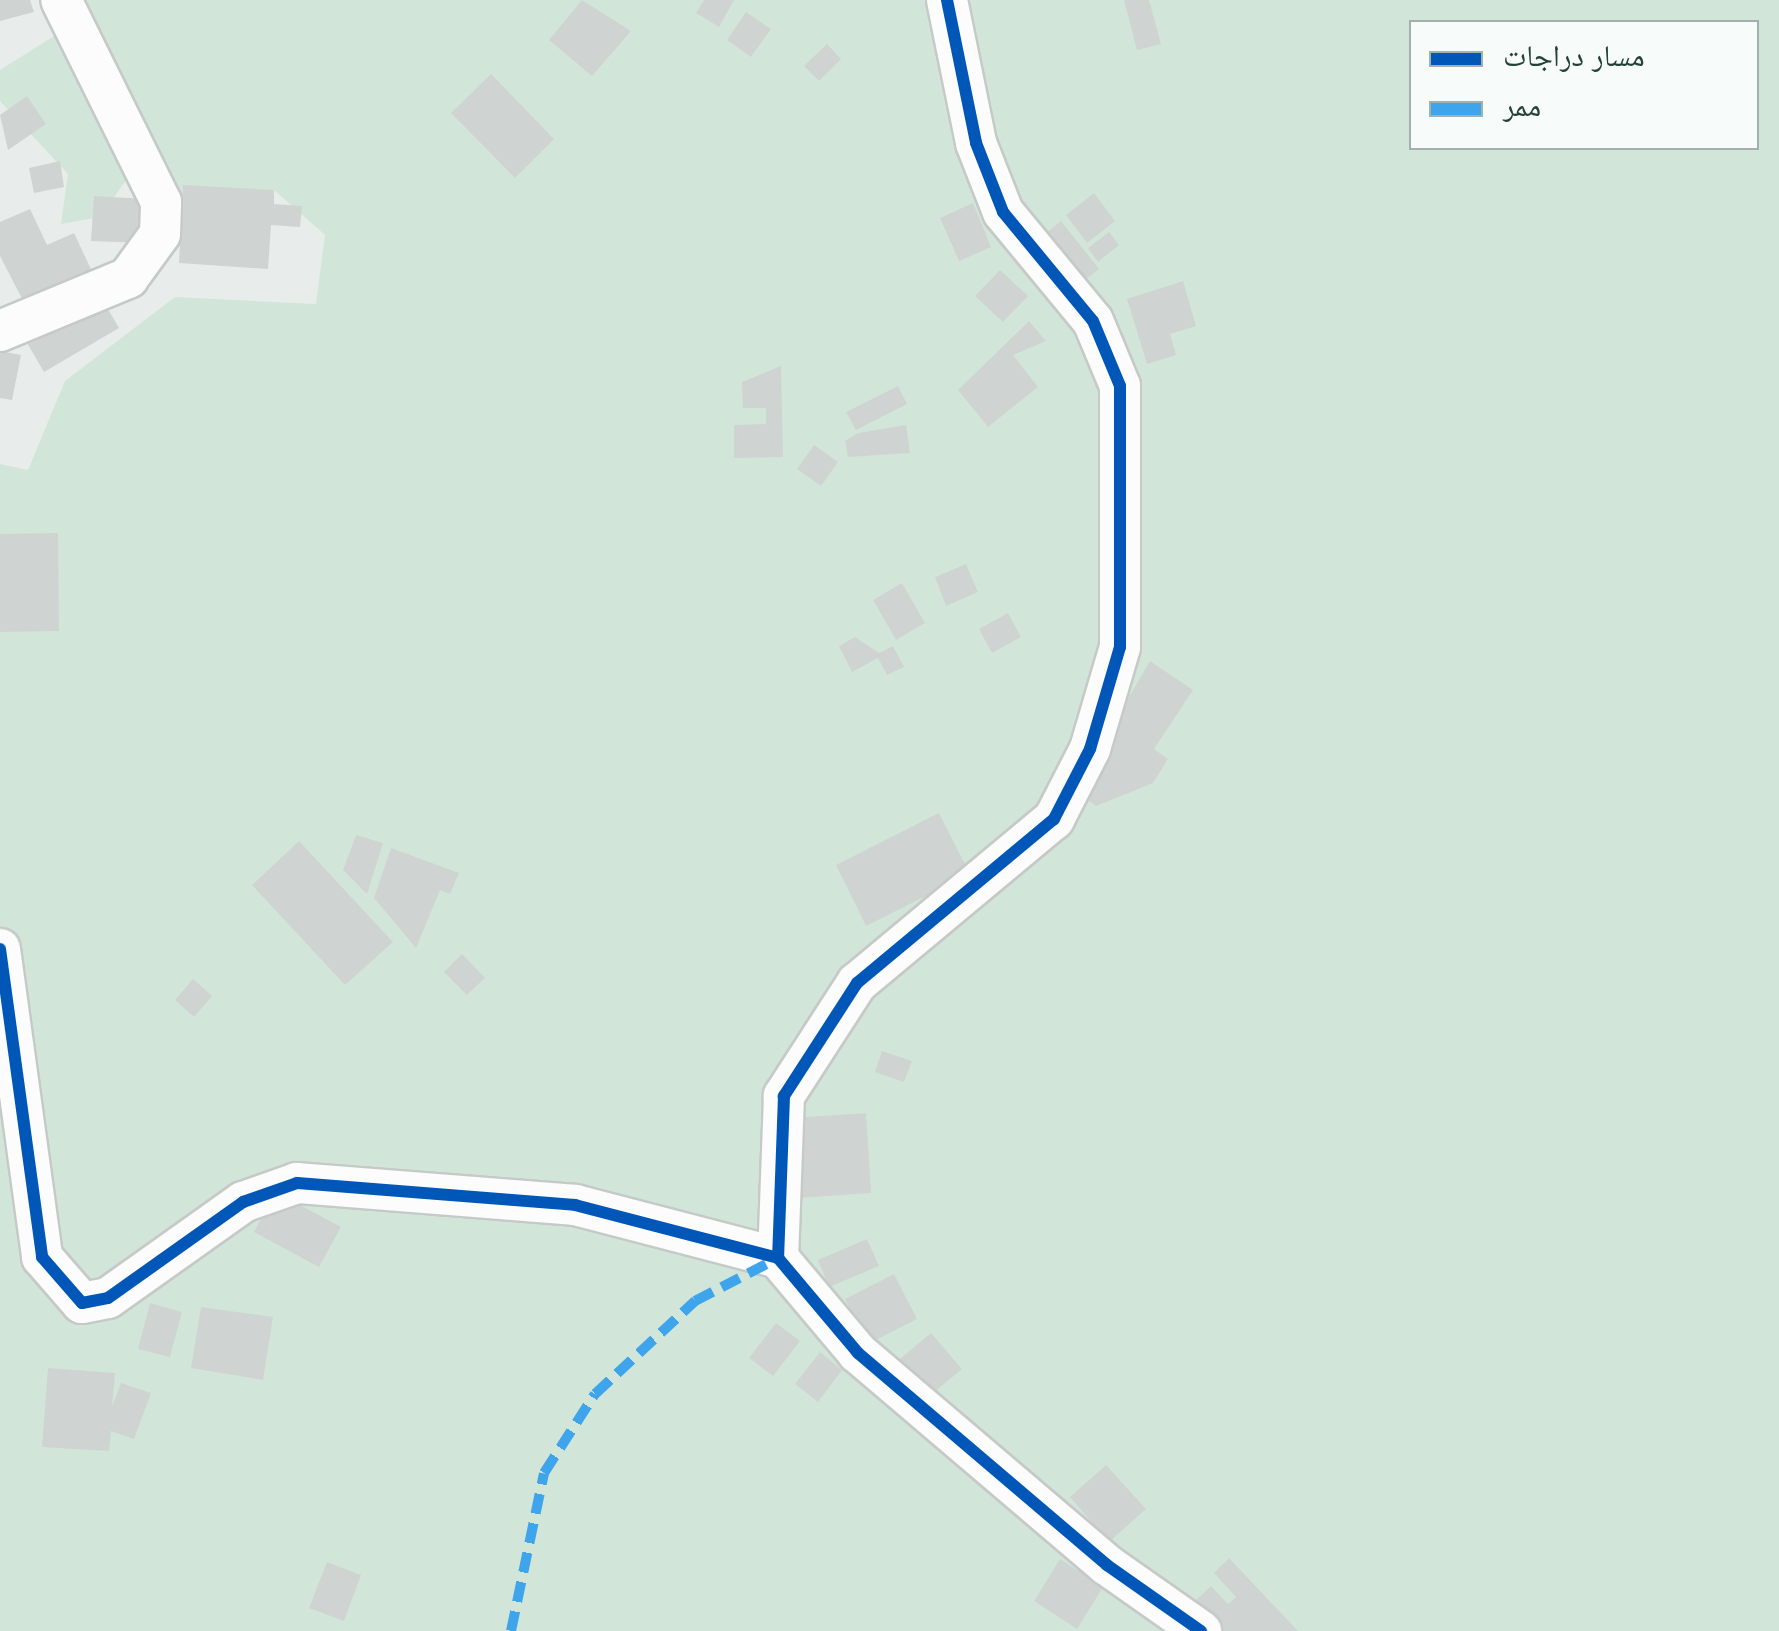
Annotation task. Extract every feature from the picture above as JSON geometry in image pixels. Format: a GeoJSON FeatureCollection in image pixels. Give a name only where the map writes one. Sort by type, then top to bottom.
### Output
{"type":"FeatureCollection","features":[{"type":"Feature","properties":{"kind":"street"},"geometry":{"type":"LineString","coordinates":[[0,331],[128,278],[160,234],[160,202],[61,0]]}},
{"type":"Feature","properties":{"kind":"street"},"geometry":{"type":"LineString","coordinates":[[778,1258],[784,1096],[857,983],[1054,818],[1090,749],[1120,647],[1120,386],[1092,322],[1003,212],[976,143],[947,0]]}},
{"type":"Feature","properties":{"kind":"street"},"geometry":{"type":"LineString","coordinates":[[0,949],[42,1256],[82,1303],[108,1298],[242,1202],[298,1183],[575,1206],[778,1258],[858,1353],[1107,1566],[1201,1631]]}},
{"type":"Feature","properties":{"kind":"green space"},"geometry":{"type":"Polygon","coordinates":[[[41,0],[1779,0],[1779,1631],[0,1631],[0,464],[28,470],[65,381],[175,297],[316,304],[325,235],[274,190],[187,200],[127,179],[100,217],[61,224],[68,174],[0,101],[0,70],[54,36],[41,0]]]}},
{"type":"Feature","properties":{"kind":"building"},"geometry":{"type":"Polygon","coordinates":[[[0,0],[30,0],[34,12],[0,21],[0,0]]]}},
{"type":"Feature","properties":{"kind":"building"},"geometry":{"type":"Polygon","coordinates":[[[582,0],[631,31],[592,76],[549,40],[582,0]]]}},
{"type":"Feature","properties":{"kind":"building"},"geometry":{"type":"Polygon","coordinates":[[[704,0],[734,0],[719,27],[696,13],[704,0]]]}},
{"type":"Feature","properties":{"kind":"building"},"geometry":{"type":"Polygon","coordinates":[[[1124,0],[1149,0],[1161,44],[1137,50],[1124,0]]]}},
{"type":"Feature","properties":{"kind":"building"},"geometry":{"type":"Polygon","coordinates":[[[746,12],[771,29],[751,57],[727,40],[746,12]]]}},
{"type":"Feature","properties":{"kind":"building"},"geometry":{"type":"Polygon","coordinates":[[[827,44],[841,59],[819,81],[804,66],[827,44]]]}},
{"type":"Feature","properties":{"kind":"building"},"geometry":{"type":"Polygon","coordinates":[[[491,74],[554,139],[515,178],[451,113],[491,74]]]}},
{"type":"Feature","properties":{"kind":"building"},"geometry":{"type":"Polygon","coordinates":[[[27,96],[46,124],[8,150],[0,115],[27,96]]]}},
{"type":"Feature","properties":{"kind":"building"},"geometry":{"type":"Polygon","coordinates":[[[60,161],[64,187],[34,193],[29,168],[60,161]]]}},
{"type":"Feature","properties":{"kind":"building"},"geometry":{"type":"Polygon","coordinates":[[[183,185],[274,190],[274,204],[302,206],[300,227],[271,225],[268,269],[179,263],[183,185]]]}},
{"type":"Feature","properties":{"kind":"building"},"geometry":{"type":"Polygon","coordinates":[[[1094,193],[1115,221],[1087,243],[1066,215],[1094,193]]]}},
{"type":"Feature","properties":{"kind":"building"},"geometry":{"type":"Polygon","coordinates":[[[94,196],[146,199],[143,243],[91,241],[94,196]]]}},
{"type":"Feature","properties":{"kind":"building"},"geometry":{"type":"Polygon","coordinates":[[[973,203],[991,247],[959,261],[940,218],[973,203]]]}},
{"type":"Feature","properties":{"kind":"building"},"geometry":{"type":"Polygon","coordinates":[[[30,209],[47,245],[74,233],[97,282],[30,314],[0,256],[0,222],[30,209]]]}},
{"type":"Feature","properties":{"kind":"building"},"geometry":{"type":"Polygon","coordinates":[[[1061,221],[1099,269],[1077,286],[1040,238],[1061,221]]]}},
{"type":"Feature","properties":{"kind":"building"},"geometry":{"type":"Polygon","coordinates":[[[1109,232],[1119,245],[1098,262],[1088,248],[1109,232]]]}},
{"type":"Feature","properties":{"kind":"building"},"geometry":{"type":"Polygon","coordinates":[[[1000,270],[1028,296],[1003,322],[975,296],[1000,270]]]}},
{"type":"Feature","properties":{"kind":"building"},"geometry":{"type":"Polygon","coordinates":[[[1183,281],[1196,326],[1170,334],[1176,355],[1147,364],[1127,299],[1183,281]]]}},
{"type":"Feature","properties":{"kind":"building"},"geometry":{"type":"Polygon","coordinates":[[[98,292],[119,328],[44,372],[23,336],[98,292]]]}},
{"type":"Feature","properties":{"kind":"building"},"geometry":{"type":"Polygon","coordinates":[[[1029,321],[1046,341],[1013,355],[1038,387],[988,427],[958,390],[1029,321]]]}},
{"type":"Feature","properties":{"kind":"building"},"geometry":{"type":"Polygon","coordinates":[[[0,351],[21,355],[12,400],[0,398],[0,351]]]}},
{"type":"Feature","properties":{"kind":"building"},"geometry":{"type":"Polygon","coordinates":[[[781,366],[783,457],[734,458],[734,425],[766,424],[766,408],[743,408],[742,382],[781,366]]]}},
{"type":"Feature","properties":{"kind":"building"},"geometry":{"type":"Polygon","coordinates":[[[898,386],[907,404],[856,430],[846,412],[898,386]]]}},
{"type":"Feature","properties":{"kind":"building"},"geometry":{"type":"Polygon","coordinates":[[[906,425],[910,453],[848,457],[845,441],[858,433],[906,425]]]}},
{"type":"Feature","properties":{"kind":"building"},"geometry":{"type":"Polygon","coordinates":[[[814,445],[838,462],[821,486],[797,469],[814,445]]]}},
{"type":"Feature","properties":{"kind":"building"},"geometry":{"type":"Polygon","coordinates":[[[58,533],[59,631],[0,632],[0,534],[58,533]]]}},
{"type":"Feature","properties":{"kind":"building"},"geometry":{"type":"Polygon","coordinates":[[[966,564],[978,592],[946,606],[935,577],[966,564]]]}},
{"type":"Feature","properties":{"kind":"building"},"geometry":{"type":"Polygon","coordinates":[[[902,583],[925,623],[896,640],[873,600],[902,583]]]}},
{"type":"Feature","properties":{"kind":"building"},"geometry":{"type":"Polygon","coordinates":[[[1008,613],[1021,637],[992,653],[979,629],[1008,613]]]}},
{"type":"Feature","properties":{"kind":"building"},"geometry":{"type":"Polygon","coordinates":[[[855,637],[879,653],[893,646],[904,667],[887,675],[878,658],[852,672],[839,646],[855,637]]]}},
{"type":"Feature","properties":{"kind":"building"},"geometry":{"type":"Polygon","coordinates":[[[1150,661],[1193,690],[1154,749],[1168,759],[1153,783],[1096,806],[1075,790],[1150,661]]]}},
{"type":"Feature","properties":{"kind":"building"},"geometry":{"type":"Polygon","coordinates":[[[939,813],[970,874],[866,926],[836,865],[939,813]]]}},
{"type":"Feature","properties":{"kind":"building"},"geometry":{"type":"Polygon","coordinates":[[[356,835],[383,843],[367,894],[343,870],[356,835]]]}},
{"type":"Feature","properties":{"kind":"building"},"geometry":{"type":"Polygon","coordinates":[[[299,841],[393,942],[345,985],[252,885],[299,841]]]}},
{"type":"Feature","properties":{"kind":"building"},"geometry":{"type":"Polygon","coordinates":[[[391,848],[459,873],[450,894],[440,890],[416,948],[374,898],[391,848]]]}},
{"type":"Feature","properties":{"kind":"building"},"geometry":{"type":"Polygon","coordinates":[[[462,954],[485,978],[467,995],[444,972],[462,954]]]}},
{"type":"Feature","properties":{"kind":"building"},"geometry":{"type":"Polygon","coordinates":[[[193,979],[212,996],[194,1017],[175,1000],[193,979]]]}},
{"type":"Feature","properties":{"kind":"building"},"geometry":{"type":"Polygon","coordinates":[[[882,1051],[912,1061],[904,1082],[875,1072],[882,1051]]]}},
{"type":"Feature","properties":{"kind":"building"},"geometry":{"type":"Polygon","coordinates":[[[866,1113],[871,1193],[797,1198],[792,1118],[866,1113]]]}},
{"type":"Feature","properties":{"kind":"building"},"geometry":{"type":"Polygon","coordinates":[[[275,1192],[341,1227],[319,1267],[254,1232],[275,1192]]]}},
{"type":"Feature","properties":{"kind":"building"},"geometry":{"type":"Polygon","coordinates":[[[867,1239],[879,1266],[829,1287],[818,1260],[867,1239]]]}},
{"type":"Feature","properties":{"kind":"building"},"geometry":{"type":"Polygon","coordinates":[[[894,1274],[917,1319],[868,1344],[845,1299],[894,1274]]]}},
{"type":"Feature","properties":{"kind":"building"},"geometry":{"type":"Polygon","coordinates":[[[150,1303],[182,1312],[170,1357],[138,1349],[150,1303]]]}},
{"type":"Feature","properties":{"kind":"building"},"geometry":{"type":"Polygon","coordinates":[[[201,1307],[273,1317],[263,1380],[191,1368],[201,1307]]]}},
{"type":"Feature","properties":{"kind":"building"},"geometry":{"type":"Polygon","coordinates":[[[776,1323],[800,1341],[773,1376],[749,1358],[776,1323]]]}},
{"type":"Feature","properties":{"kind":"building"},"geometry":{"type":"Polygon","coordinates":[[[931,1333],[962,1369],[926,1399],[895,1363],[931,1333]]]}},
{"type":"Feature","properties":{"kind":"building"},"geometry":{"type":"Polygon","coordinates":[[[820,1352],[842,1370],[818,1402],[795,1384],[820,1352]]]}},
{"type":"Feature","properties":{"kind":"building"},"geometry":{"type":"Polygon","coordinates":[[[48,1368],[115,1373],[112,1407],[121,1383],[151,1393],[134,1439],[111,1431],[109,1451],[42,1447],[48,1368]]]}},
{"type":"Feature","properties":{"kind":"building"},"geometry":{"type":"Polygon","coordinates":[[[1106,1465],[1146,1509],[1109,1542],[1070,1497],[1106,1465]]]}},
{"type":"Feature","properties":{"kind":"building"},"geometry":{"type":"Polygon","coordinates":[[[1229,1558],[1298,1631],[1220,1631],[1185,1611],[1211,1586],[1228,1604],[1236,1597],[1214,1573],[1229,1558]]]}},
{"type":"Feature","properties":{"kind":"building"},"geometry":{"type":"Polygon","coordinates":[[[1060,1559],[1103,1587],[1077,1629],[1034,1601],[1060,1559]]]}},
{"type":"Feature","properties":{"kind":"building"},"geometry":{"type":"Polygon","coordinates":[[[327,1562],[361,1575],[344,1621],[309,1608],[327,1562]]]}},
{"type":"Feature","properties":{"kind":"marked path"},"geometry":{"type":"LineString","coordinates":[[511,1631],[544,1473],[595,1394],[695,1301],[778,1258]]}},
{"type":"Feature","properties":{"kind":"cycle path"},"geometry":{"type":"LineString","coordinates":[[947,0],[976,143],[1003,212],[1093,321],[1120,386],[1120,647],[1090,749],[1054,819],[857,983],[784,1096],[778,1258],[858,1353],[1107,1565],[1201,1631]]}},
{"type":"Feature","properties":{"kind":"cycle path"},"geometry":{"type":"LineString","coordinates":[[0,949],[42,1257],[82,1303],[108,1298],[243,1202],[297,1183],[575,1205],[778,1258]]}}]}
